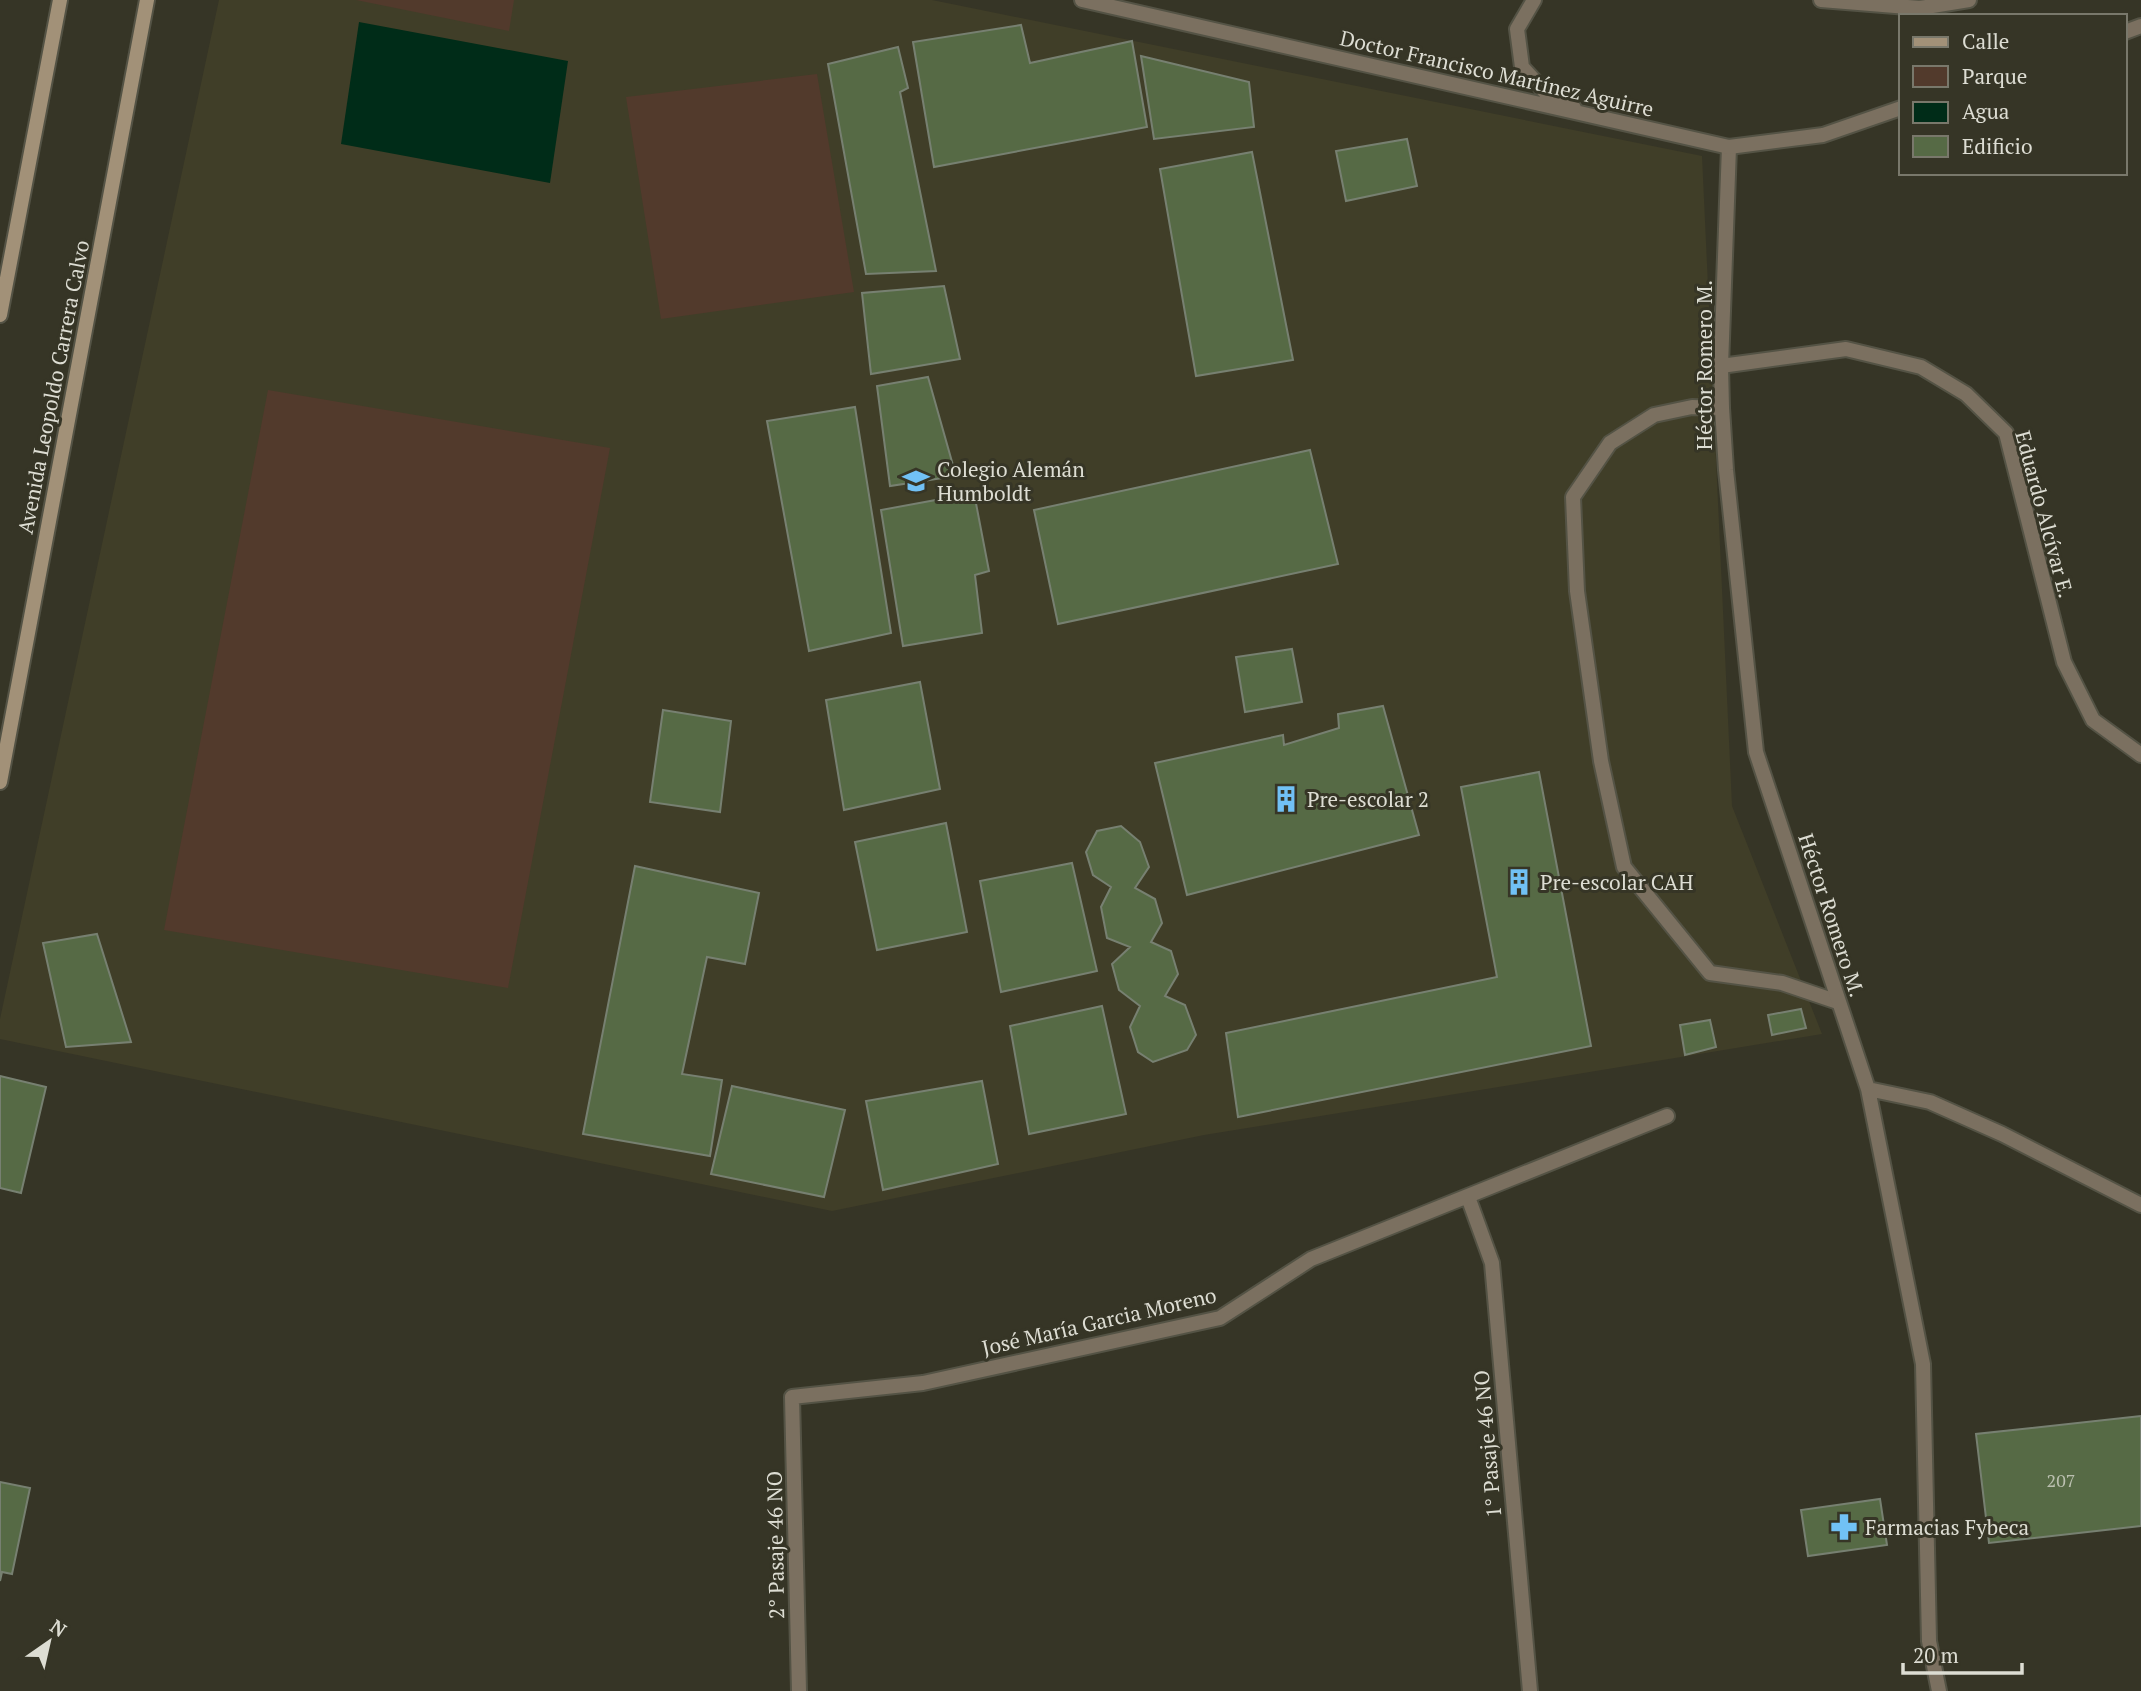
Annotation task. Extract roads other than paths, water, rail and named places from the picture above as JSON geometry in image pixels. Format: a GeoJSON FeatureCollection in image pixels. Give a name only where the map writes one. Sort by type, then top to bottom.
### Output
{"type":"FeatureCollection","features":[{"type":"Feature","properties":{"kind":"main road"},"geometry":{"type":"LineString","coordinates":[[0,315],[60,0]]}},
{"type":"Feature","properties":{"kind":"main road","name":"Avenida Leopoldo Carrera Calvo"},"geometry":{"type":"LineString","coordinates":[[0,782],[147,0]]}},
{"type":"Feature","properties":{"kind":"street","name":"Doctor Francisco Martínez Aguirre"},"geometry":{"type":"LineString","coordinates":[[1082,0],[1729,147],[1823,135],[1899,109]]}},
{"type":"Feature","properties":{"kind":"street"},"geometry":{"type":"LineString","coordinates":[[1534,0],[1517,29],[1522,66],[1548,94],[1593,118]]}},
{"type":"Feature","properties":{"kind":"street"},"geometry":{"type":"LineString","coordinates":[[1821,0],[1920,8],[1969,0]]}},
{"type":"Feature","properties":{"kind":"street","name":"Héctor Romero M."},"geometry":{"type":"LineString","coordinates":[[1729,147],[1721,366],[1722,408],[1726,470],[1756,752],[1868,1088],[1923,1364],[1929,1641],[1939,1691]]}},
{"type":"Feature","properties":{"kind":"street","name":"Eduardo Alcívar E."},"geometry":{"type":"LineString","coordinates":[[1721,366],[1846,349],[1921,367],[1966,394],[2006,433],[2064,662],[2093,720],[2141,755]]}},
{"type":"Feature","properties":{"kind":"street"},"geometry":{"type":"LineString","coordinates":[[1722,408],[1692,407],[1654,415],[1610,443],[1573,497],[1577,592],[1601,761],[1624,867],[1710,973],[1782,983],[1838,1002]]}},
{"type":"Feature","properties":{"kind":"street"},"geometry":{"type":"LineString","coordinates":[[1868,1088],[1930,1102],[2002,1134],[2141,1205]]}},
{"type":"Feature","properties":{"kind":"street","name":"José María Garcia Moreno"},"geometry":{"type":"LineString","coordinates":[[792,1397],[923,1383],[1220,1318],[1311,1259],[1667,1116]]}},
{"type":"Feature","properties":{"kind":"street","name":"1° Pasaje 46 NO"},"geometry":{"type":"LineString","coordinates":[[1468,1197],[1492,1263],[1530,1691]]}},
{"type":"Feature","properties":{"kind":"street","name":"2° Pasaje 46 NO"},"geometry":{"type":"LineString","coordinates":[[792,1397],[799,1691]]}},
{"type":"Feature","properties":{"kind":"water"},"geometry":{"type":"Polygon","coordinates":[[[359,22],[568,61],[550,183],[341,144],[359,22]]]}},
{"type":"Feature","properties":{"kind":"place","name":"Colegio Alemán Humboldt"},"geometry":{"type":"Point","coordinates":[916,481]}},
{"type":"Feature","properties":{"kind":"place","name":"Pre-escolar 2"},"geometry":{"type":"Point","coordinates":[1286,799]}},
{"type":"Feature","properties":{"kind":"place","name":"Pre-escolar CAH"},"geometry":{"type":"Point","coordinates":[1519,882]}},
{"type":"Feature","properties":{"kind":"place","name":"Farmacias Fybeca"},"geometry":{"type":"Point","coordinates":[1844,1527]}}]}
